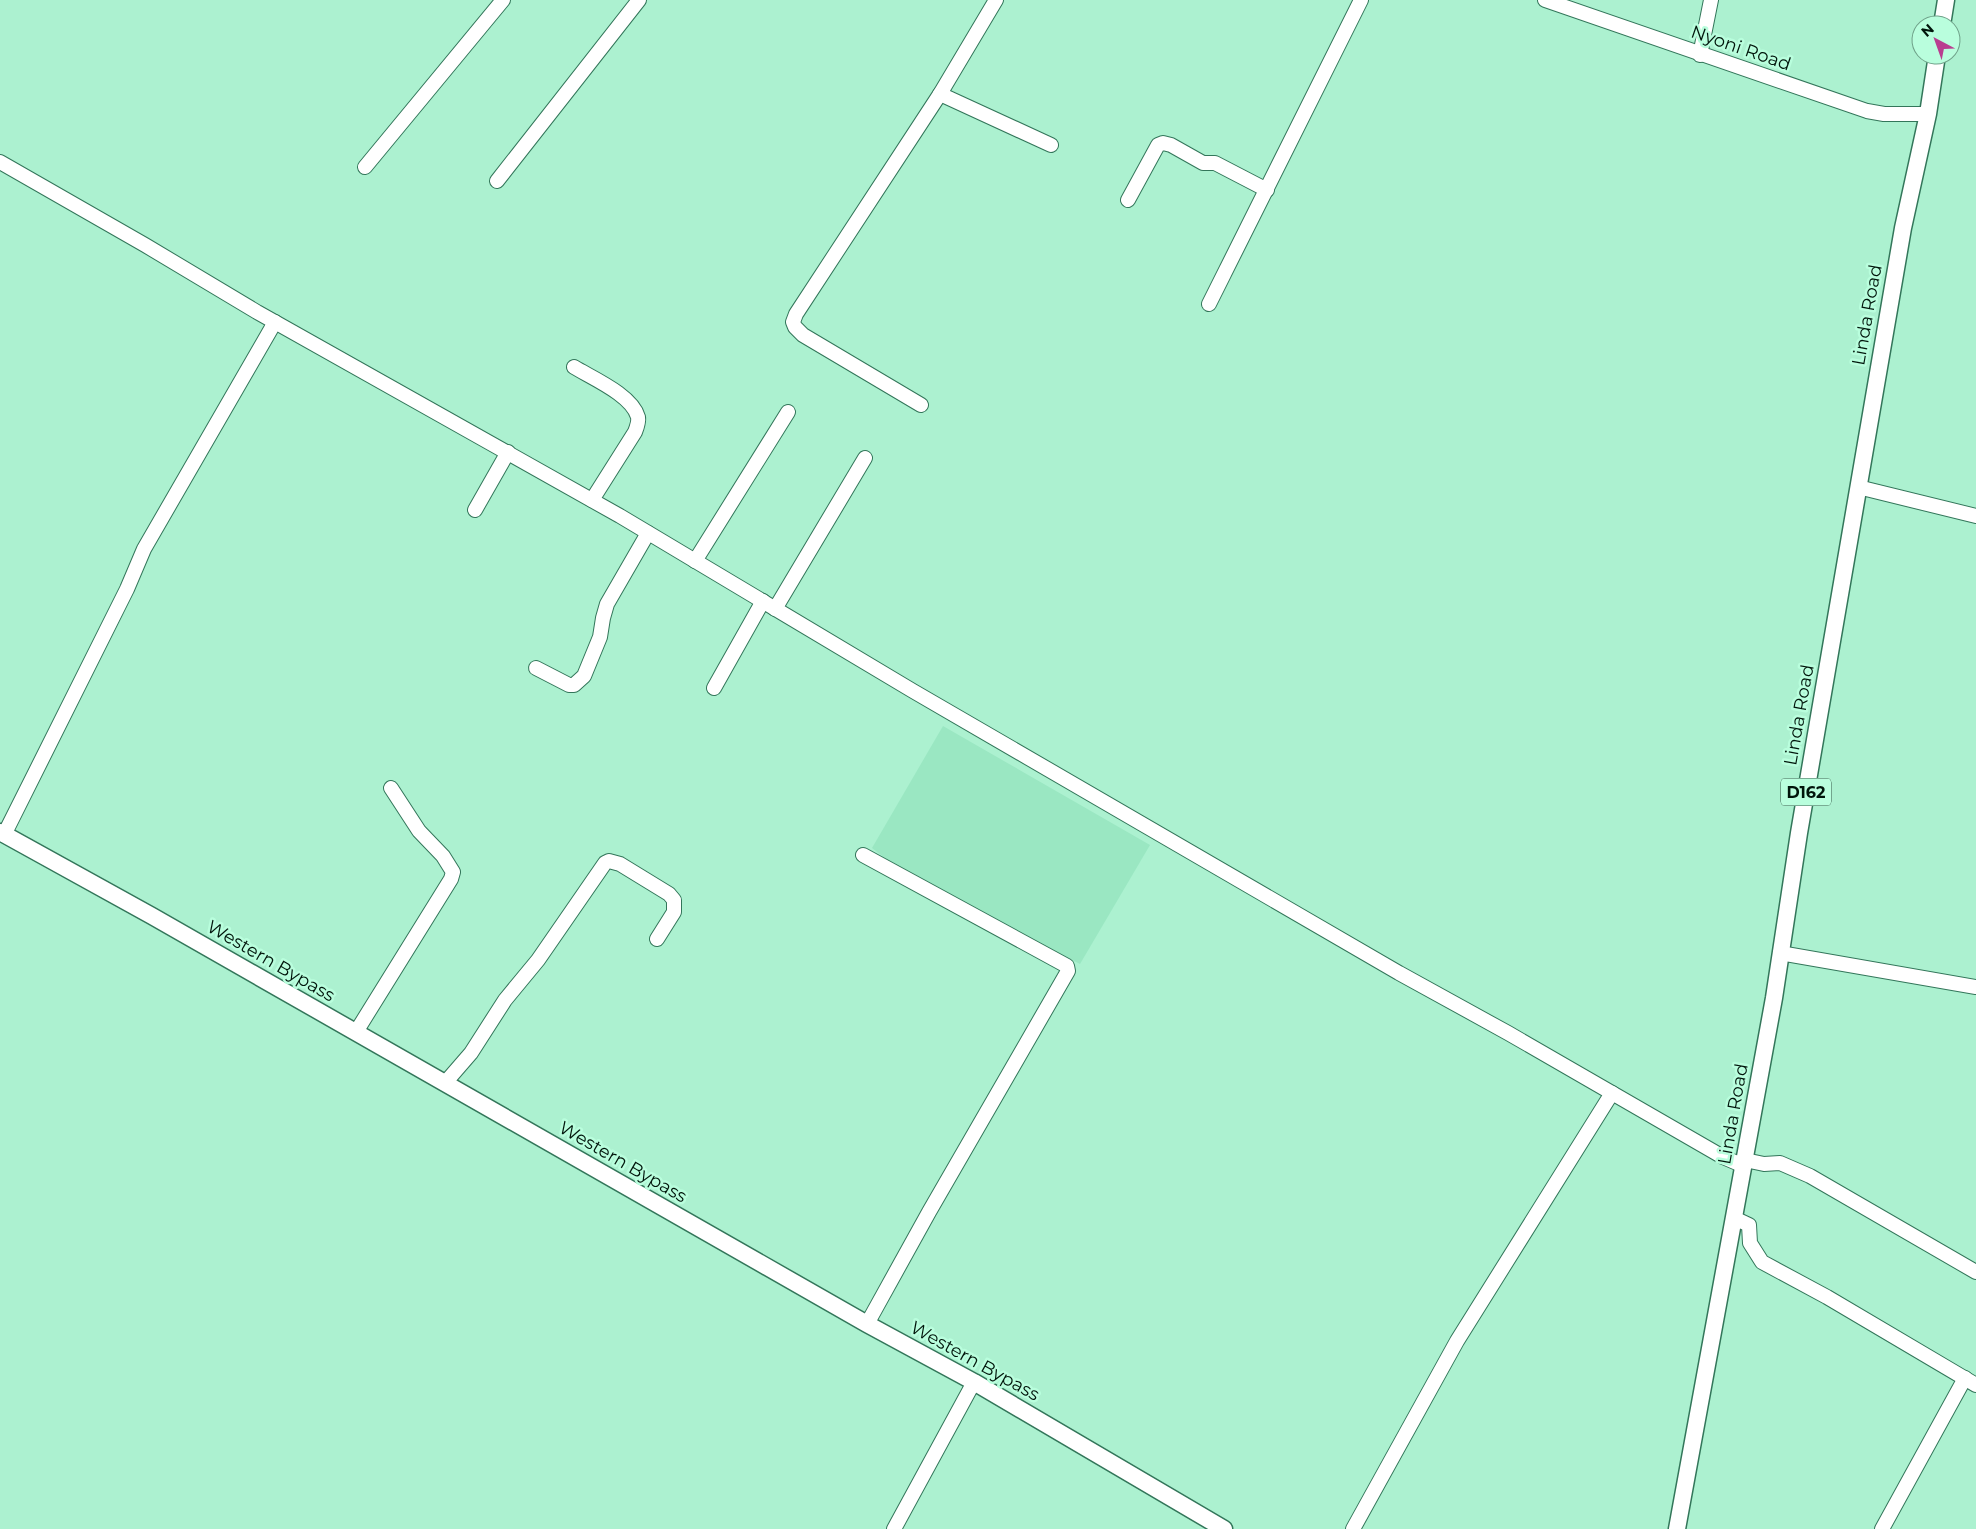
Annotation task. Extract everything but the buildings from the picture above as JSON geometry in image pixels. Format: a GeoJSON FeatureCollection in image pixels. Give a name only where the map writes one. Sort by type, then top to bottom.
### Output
{"type":"FeatureCollection","features":[{"type":"Feature","properties":{"kind":"main road"},"geometry":{"type":"LineString","coordinates":[[1944,15],[1946,0]]}},
{"type":"Feature","properties":{"kind":"main road","name":"Linda Road"},"geometry":{"type":"LineString","coordinates":[[1677,1529],[1744,1163],[1903,228],[1928,114],[1935,65]]}},
{"type":"Feature","properties":{"kind":"main road","name":"Western Bypass"},"geometry":{"type":"LineString","coordinates":[[2,834],[152,916],[868,1324],[974,1382],[1224,1529]]}},
{"type":"Feature","properties":{"kind":"street"},"geometry":{"type":"LineString","coordinates":[[365,167],[504,0]]}},
{"type":"Feature","properties":{"kind":"street"},"geometry":{"type":"LineString","coordinates":[[497,181],[639,0]]}},
{"type":"Feature","properties":{"kind":"street"},"geometry":{"type":"LineString","coordinates":[[921,405],[803,335],[793,322],[796,314],[832,257],[940,94],[996,0]]}},
{"type":"Feature","properties":{"kind":"street"},"geometry":{"type":"LineString","coordinates":[[1210,304],[1361,0]]}},
{"type":"Feature","properties":{"kind":"street","name":"Nyoni Road"},"geometry":{"type":"LineString","coordinates":[[1547,0],[1700,55],[1868,111],[1884,114],[1928,114]]}},
{"type":"Feature","properties":{"kind":"street"},"geometry":{"type":"LineString","coordinates":[[1700,55],[1711,0]]}},
{"type":"Feature","properties":{"kind":"street"},"geometry":{"type":"LineString","coordinates":[[940,94],[1051,145]]}},
{"type":"Feature","properties":{"kind":"street"},"geometry":{"type":"LineString","coordinates":[[1128,200],[1158,145],[1163,143],[1171,145],[1203,163],[1215,163],[1268,190]]}},
{"type":"Feature","properties":{"kind":"street"},"geometry":{"type":"LineString","coordinates":[[0,162],[146,245],[275,322],[592,500],[913,692],[1340,939],[1723,1157],[1744,1163],[1780,1163],[1810,1176],[1976,1272]]}},
{"type":"Feature","properties":{"kind":"street"},"geometry":{"type":"LineString","coordinates":[[2,834],[127,589],[144,548],[275,322]]}},
{"type":"Feature","properties":{"kind":"street"},"geometry":{"type":"LineString","coordinates":[[574,367],[626,398],[638,417],[635,432],[592,500]]}},
{"type":"Feature","properties":{"kind":"street"},"geometry":{"type":"LineString","coordinates":[[695,561],[788,412]]}},
{"type":"Feature","properties":{"kind":"street"},"geometry":{"type":"LineString","coordinates":[[474,510],[508,452]]}},
{"type":"Feature","properties":{"kind":"street"},"geometry":{"type":"LineString","coordinates":[[714,688],[865,458]]}},
{"type":"Feature","properties":{"kind":"street"},"geometry":{"type":"LineString","coordinates":[[1858,487],[1976,516]]}},
{"type":"Feature","properties":{"kind":"street"},"geometry":{"type":"LineString","coordinates":[[536,668],[569,685],[574,685],[584,676],[600,637],[607,604],[648,533]]}},
{"type":"Feature","properties":{"kind":"street"},"geometry":{"type":"LineString","coordinates":[[356,1032],[451,879],[453,872],[443,856],[419,831],[391,788]]}},
{"type":"Feature","properties":{"kind":"street"},"geometry":{"type":"LineString","coordinates":[[863,855],[1067,966],[1068,971],[928,1212],[868,1324]]}},
{"type":"Feature","properties":{"kind":"street"},"geometry":{"type":"LineString","coordinates":[[445,1083],[471,1053],[505,1000],[538,960],[605,863],[609,861],[620,864],[669,894],[674,900],[674,912],[657,940]]}},
{"type":"Feature","properties":{"kind":"street"},"geometry":{"type":"LineString","coordinates":[[1780,953],[1976,987]]}},
{"type":"Feature","properties":{"kind":"street"},"geometry":{"type":"LineString","coordinates":[[1353,1529],[1458,1341],[1612,1093]]}},
{"type":"Feature","properties":{"kind":"street"},"geometry":{"type":"LineString","coordinates":[[1734,1218],[1749,1225],[1750,1243],[1762,1262],[1970,1381],[1882,1529]]}},
{"type":"Feature","properties":{"kind":"street"},"geometry":{"type":"LineString","coordinates":[[894,1529],[974,1382]]}},
{"type":"Feature","properties":{"kind":"shaded area"},"geometry":{"type":"Polygon","coordinates":[[[943,726],[1150,845],[1080,964],[908,876],[872,848],[943,726]]]}}]}
